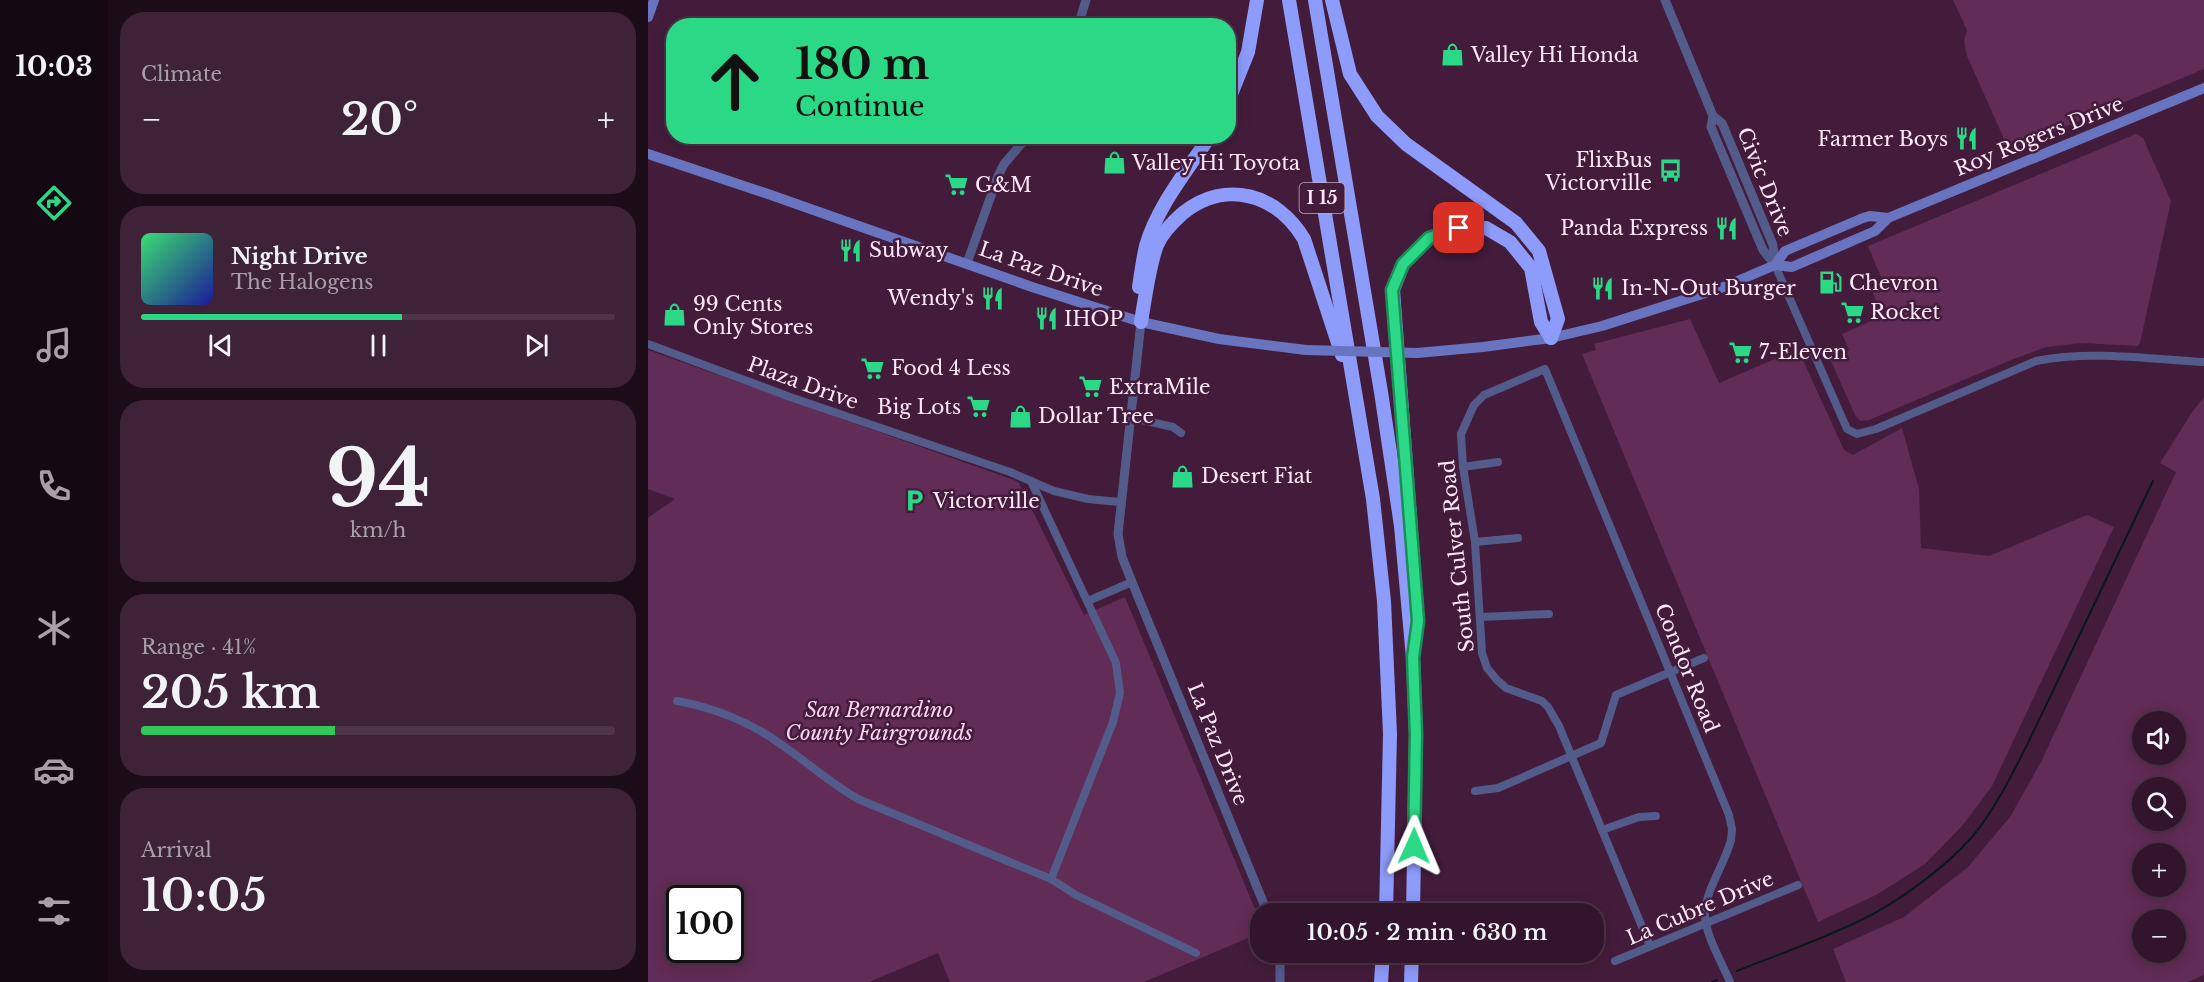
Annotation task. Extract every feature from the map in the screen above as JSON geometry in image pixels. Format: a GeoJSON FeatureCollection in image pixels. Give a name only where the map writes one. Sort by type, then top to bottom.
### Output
{"type":"FeatureCollection","features":[{"type":"Feature","properties":{"kind":"highway"},"geometry":{"type":"LineString","coordinates":[[1236,82],[1248,52],[1257,0]]}},
{"type":"Feature","properties":{"kind":"highway","name":"I 15"},"geometry":{"type":"LineString","coordinates":[[1289,0],[1356,395],[1372,499],[1384,601],[1390,734],[1386,903]]}},
{"type":"Feature","properties":{"kind":"highway","name":"I 15"},"geometry":{"type":"LineString","coordinates":[[1315,0],[1401,526],[1413,658],[1416,734],[1413,903]]}},
{"type":"Feature","properties":{"kind":"highway"},"geometry":{"type":"LineString","coordinates":[[1332,0],[1350,74],[1377,116],[1406,144],[1516,223],[1539,251],[1558,319],[1551,338]]}},
{"type":"Feature","properties":{"kind":"highway"},"geometry":{"type":"LineString","coordinates":[[1141,322],[1137,301],[1146,245],[1168,199],[1205,144]]}},
{"type":"Feature","properties":{"kind":"highway"},"geometry":{"type":"LineString","coordinates":[[1141,322],[1158,244],[1174,220],[1192,207],[1212,197],[1227,194],[1252,197],[1279,208],[1295,223],[1304,238],[1356,395]]}},
{"type":"Feature","properties":{"kind":"highway"},"geometry":{"type":"LineString","coordinates":[[1413,658],[1418,621],[1392,290],[1403,264],[1429,238],[1459,228],[1485,228],[1510,242],[1531,268],[1540,322],[1551,338]]}},
{"type":"Feature","properties":{"kind":"highway"},"geometry":{"type":"LineString","coordinates":[[1383,982],[1384,963]]}},
{"type":"Feature","properties":{"kind":"highway"},"geometry":{"type":"LineString","coordinates":[[1411,982],[1412,963]]}},
{"type":"Feature","properties":{"kind":"main road"},"geometry":{"type":"LineString","coordinates":[[648,17],[654,0]]}},
{"type":"Feature","properties":{"kind":"main road","name":"Roy Rogers Drive"},"geometry":{"type":"LineString","coordinates":[[1141,322],[1219,339],[1306,350],[1417,353],[1483,348],[1551,338],[1602,326],[1721,288],[1775,265],[1792,267],[1875,231],[1888,218],[2204,88]]}},
{"type":"Feature","properties":{"kind":"main road","name":"La Paz Drive"},"geometry":{"type":"LineString","coordinates":[[648,154],[1032,287],[1141,322]]}},
{"type":"Feature","properties":{"kind":"main road","name":"Roy Rogers Drive"},"geometry":{"type":"LineString","coordinates":[[1775,265],[1785,251],[1870,216],[1888,218]]}},
{"type":"Feature","properties":{"kind":"street"},"geometry":{"type":"LineString","coordinates":[[1080,18],[1086,0]]}},
{"type":"Feature","properties":{"kind":"street","name":"Civic Drive"},"geometry":{"type":"LineString","coordinates":[[1665,0],[1713,116],[1722,123],[1773,245],[1775,265],[1847,429],[1852,433],[1862,434],[2036,361],[2061,356],[2085,355],[2204,362]]}},
{"type":"Feature","properties":{"kind":"street"},"geometry":{"type":"LineString","coordinates":[[967,263],[998,176],[1004,164],[1021,144]]}},
{"type":"Feature","properties":{"kind":"street","name":"La Paz Drive"},"geometry":{"type":"LineString","coordinates":[[1141,322],[1120,502],[1119,545],[1263,903]]}},
{"type":"Feature","properties":{"kind":"street","name":"Plaza Drive"},"geometry":{"type":"LineString","coordinates":[[648,344],[790,397],[1067,494],[1120,502]]}},
{"type":"Feature","properties":{"kind":"street","name":"South Culver Road"},"geometry":{"type":"LineString","coordinates":[[1545,369],[1484,395],[1474,405],[1461,434],[1463,467],[1475,542],[1482,653],[1487,668],[1506,688],[1531,695],[1548,707],[1650,946]]}},
{"type":"Feature","properties":{"kind":"street","name":"Condor Road"},"geometry":{"type":"LineString","coordinates":[[1545,369],[1729,815],[1732,829],[1728,850],[1707,900],[1705,912],[1706,924],[1730,982]]}},
{"type":"Feature","properties":{"kind":"street"},"geometry":{"type":"LineString","coordinates":[[1130,417],[1173,427],[1181,433]]}},
{"type":"Feature","properties":{"kind":"street"},"geometry":{"type":"LineString","coordinates":[[1463,467],[1498,462]]}},
{"type":"Feature","properties":{"kind":"street"},"geometry":{"type":"LineString","coordinates":[[1030,481],[1116,663],[1120,693],[1113,722],[1051,879]]}},
{"type":"Feature","properties":{"kind":"street"},"geometry":{"type":"LineString","coordinates":[[1475,542],[1518,538]]}},
{"type":"Feature","properties":{"kind":"street"},"geometry":{"type":"LineString","coordinates":[[1088,601],[1132,582]]}},
{"type":"Feature","properties":{"kind":"street"},"geometry":{"type":"LineString","coordinates":[[1481,617],[1549,614]]}},
{"type":"Feature","properties":{"kind":"street"},"geometry":{"type":"LineString","coordinates":[[1475,791],[1498,788],[1601,743],[1616,695],[1704,658]]}},
{"type":"Feature","properties":{"kind":"street"},"geometry":{"type":"LineString","coordinates":[[677,701],[699,705],[741,722],[777,741],[839,788],[858,799],[1051,879],[1076,895],[1196,953]]}},
{"type":"Feature","properties":{"kind":"street"},"geometry":{"type":"LineString","coordinates":[[1602,831],[1638,817],[1656,816]]}},
{"type":"Feature","properties":{"kind":"street","name":"La Cubre Drive"},"geometry":{"type":"LineString","coordinates":[[1615,962],[1798,885]]}},
{"type":"Feature","properties":{"kind":"street"},"geometry":{"type":"LineString","coordinates":[[1280,963],[1280,982]]}},
{"type":"Feature","properties":{"kind":"green space"},"geometry":{"type":"Polygon","coordinates":[[[1953,0],[2204,0],[2204,69],[2009,150],[1967,56],[1964,41],[1967,30],[1953,0]]]}},
{"type":"Feature","properties":{"kind":"green space"},"geometry":{"type":"Polygon","coordinates":[[[2136,134],[2143,138],[2171,201],[2140,343],[2137,346],[2082,343],[2046,347],[1869,420],[1861,421],[1856,417],[1830,359],[1849,350],[1842,334],[1882,316],[1871,288],[1883,282],[1868,246],[2136,134]]]}},
{"type":"Feature","properties":{"kind":"green space"},"geometry":{"type":"Polygon","coordinates":[[[1690,319],[1719,383],[1798,349],[1844,450],[1853,455],[1902,428],[1919,489],[1921,548],[1989,556],[2087,515],[2114,527],[1992,786],[1962,826],[1925,864],[1876,895],[1818,922],[1582,354],[1596,350],[1594,344],[1690,319]]]}},
{"type":"Feature","properties":{"kind":"green space","name":"San Bernardino County Fairgrounds"},"geometry":{"type":"Polygon","coordinates":[[[648,350],[1019,483],[1084,615],[1125,597],[1252,903],[1250,903],[1250,937],[1144,982],[950,982],[938,953],[869,982],[648,982],[648,518],[675,499],[648,489],[648,350]]]}},
{"type":"Feature","properties":{"kind":"green space"},"geometry":{"type":"Polygon","coordinates":[[[2204,397],[2204,975],[2188,982],[1846,982],[1833,949],[1904,917],[1968,867],[2010,817],[2041,762],[2176,472],[2160,463],[2204,397]]]}},
{"type":"Feature","properties":{"kind":"waterway"},"geometry":{"type":"LineString","coordinates":[[1737,971],[1829,935],[1873,914],[1935,872],[1972,837],[1995,804],[2022,755],[2153,481]]}},
{"type":"Feature","properties":{"kind":"waterway"},"geometry":{"type":"LineString","coordinates":[[1712,982],[1717,980]]}},
{"type":"Feature","properties":{"kind":"place","name":"Valley Hi Honda"},"geometry":{"type":"Point","coordinates":[1453,55]}},
{"type":"Feature","properties":{"kind":"place","name":"Farmer Boys"},"geometry":{"type":"Point","coordinates":[1966,139]}},
{"type":"Feature","properties":{"kind":"place","name":"Valley Hi Toyota"},"geometry":{"type":"Point","coordinates":[1114,163]}},
{"type":"Feature","properties":{"kind":"place","name":"FlixBus Victorville"},"geometry":{"type":"Point","coordinates":[1670,171]}},
{"type":"Feature","properties":{"kind":"place","name":"G&M"},"geometry":{"type":"Point","coordinates":[957,185]}},
{"type":"Feature","properties":{"kind":"place","name":"Panda Express"},"geometry":{"type":"Point","coordinates":[1726,228]}},
{"type":"Feature","properties":{"kind":"place","name":"Subway"},"geometry":{"type":"Point","coordinates":[851,250]}},
{"type":"Feature","properties":{"kind":"place","name":"Chevron"},"geometry":{"type":"Point","coordinates":[1831,283]}},
{"type":"Feature","properties":{"kind":"place","name":"In-N-Out Burger"},"geometry":{"type":"Point","coordinates":[1603,288]}},
{"type":"Feature","properties":{"kind":"place","name":"Wendy's"},"geometry":{"type":"Point","coordinates":[992,298]}},
{"type":"Feature","properties":{"kind":"place","name":"Rocket"},"geometry":{"type":"Point","coordinates":[1852,312]}},
{"type":"Feature","properties":{"kind":"place","name":"99 Cents Only Stores"},"geometry":{"type":"Point","coordinates":[675,315]}},
{"type":"Feature","properties":{"kind":"place","name":"IHOP"},"geometry":{"type":"Point","coordinates":[1046,319]}},
{"type":"Feature","properties":{"kind":"place","name":"7-Eleven"},"geometry":{"type":"Point","coordinates":[1741,352]}},
{"type":"Feature","properties":{"kind":"place","name":"Food 4 Less"},"geometry":{"type":"Point","coordinates":[873,368]}},
{"type":"Feature","properties":{"kind":"place","name":"ExtraMile"},"geometry":{"type":"Point","coordinates":[1091,387]}},
{"type":"Feature","properties":{"kind":"place","name":"Big Lots"},"geometry":{"type":"Point","coordinates":[979,407]}},
{"type":"Feature","properties":{"kind":"place","name":"Dollar Tree"},"geometry":{"type":"Point","coordinates":[1020,416]}},
{"type":"Feature","properties":{"kind":"place","name":"Desert Fiat"},"geometry":{"type":"Point","coordinates":[1183,476]}},
{"type":"Feature","properties":{"kind":"place","name":"Victorville"},"geometry":{"type":"Point","coordinates":[915,501]}},
{"type":"Feature","properties":{"kind":"route"},"geometry":{"type":"LineString","coordinates":[[1414,846],[1416,734],[1413,658],[1418,621],[1392,290],[1403,264],[1429,238],[1459,228]]}}]}
